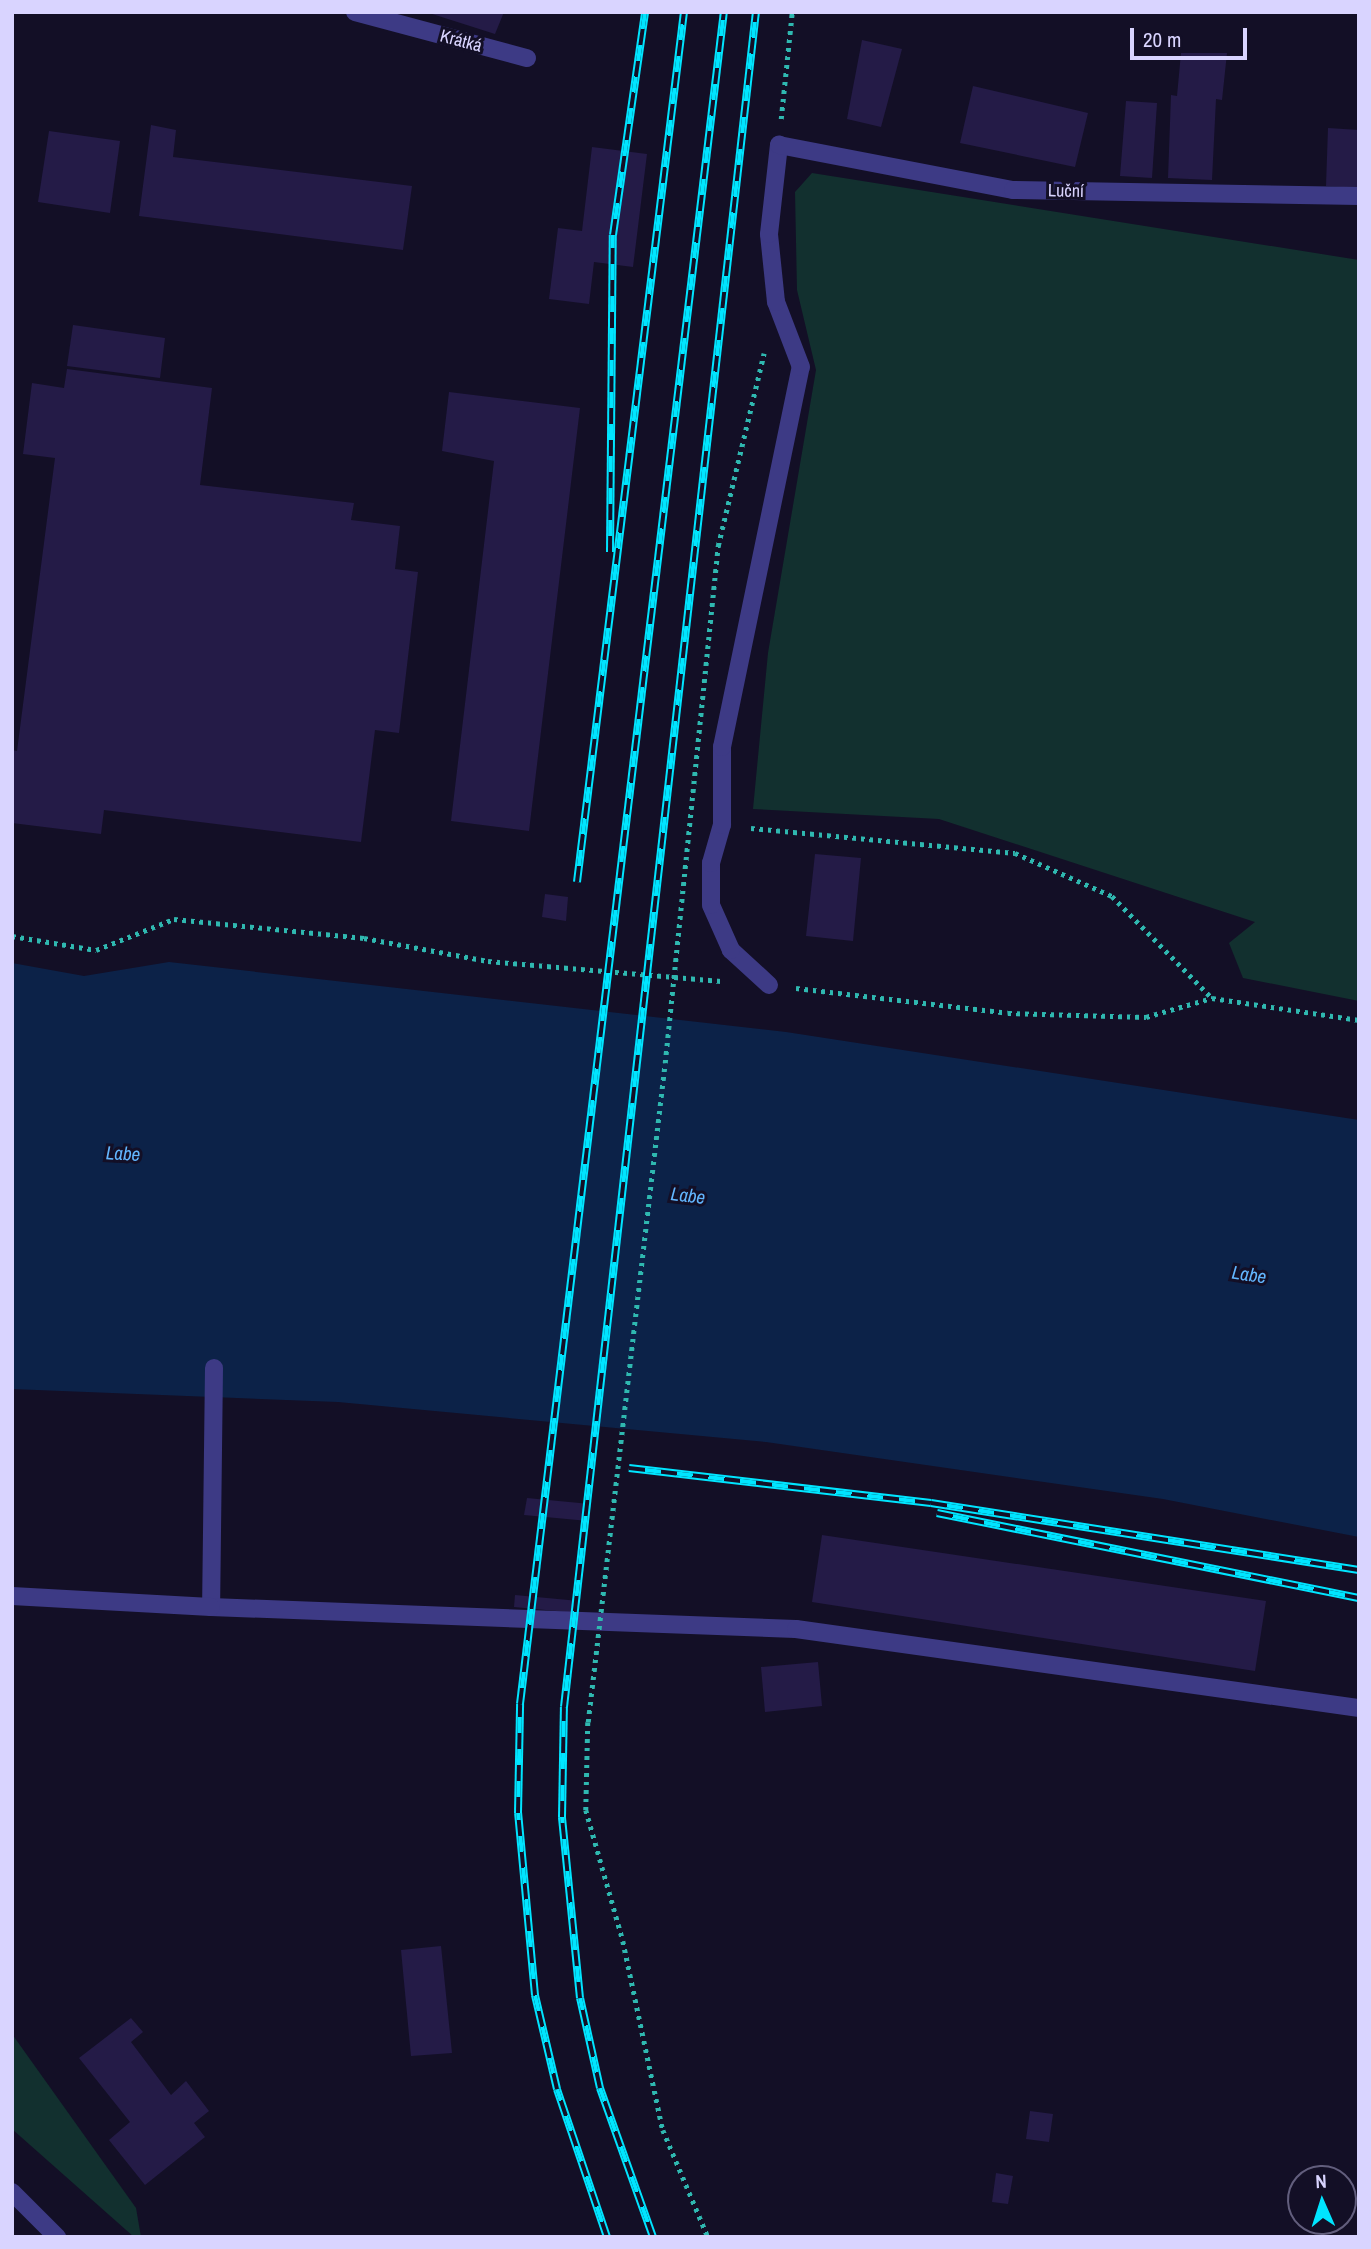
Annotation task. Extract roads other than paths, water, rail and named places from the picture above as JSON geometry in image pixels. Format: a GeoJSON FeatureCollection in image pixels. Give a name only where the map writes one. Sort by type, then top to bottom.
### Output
{"type":"FeatureCollection","features":[{"type":"Feature","properties":{"kind":"street","name":"Krátká"},"geometry":{"type":"LineString","coordinates":[[355,12],[527,58]]}},
{"type":"Feature","properties":{"kind":"street","name":"Luční"},"geometry":{"type":"LineString","coordinates":[[769,985],[731,950],[711,905],[711,863],[722,825],[722,747],[801,367],[776,302],[769,234],[779,145],[1013,190],[1359,196]]}},
{"type":"Feature","properties":{"kind":"street"},"geometry":{"type":"LineString","coordinates":[[211,1607],[214,1368]]}},
{"type":"Feature","properties":{"kind":"street"},"geometry":{"type":"LineString","coordinates":[[12,1596],[211,1607],[796,1629],[1359,1708]]}},
{"type":"Feature","properties":{"kind":"street"},"geometry":{"type":"LineString","coordinates":[[12,2192],[57,2237]]}},
{"type":"Feature","properties":{"kind":"water","name":"Labe"},"geometry":{"type":"Polygon","coordinates":[[[169,962],[786,1032],[1359,1120],[1359,1537],[1163,1499],[766,1442],[338,1402],[12,1389],[12,963],[84,976],[169,962]]]}},
{"type":"Feature","properties":{"kind":"railway"},"geometry":{"type":"LineString","coordinates":[[610,552],[613,235],[645,12]]}},
{"type":"Feature","properties":{"kind":"railway"},"geometry":{"type":"LineString","coordinates":[[577,882],[684,12]]}},
{"type":"Feature","properties":{"kind":"railway"},"geometry":{"type":"LineString","coordinates":[[607,2237],[557,2089],[535,1995],[518,1813],[520,1704],[724,12]]}},
{"type":"Feature","properties":{"kind":"railway"},"geometry":{"type":"LineString","coordinates":[[653,2237],[600,2088],[580,1998],[562,1817],[564,1707],[756,12]]}},
{"type":"Feature","properties":{"kind":"railway"},"geometry":{"type":"LineString","coordinates":[[629,1468],[931,1503],[1359,1570]]}},
{"type":"Feature","properties":{"kind":"railway"},"geometry":{"type":"LineString","coordinates":[[937,1513],[1359,1598]]}}]}
